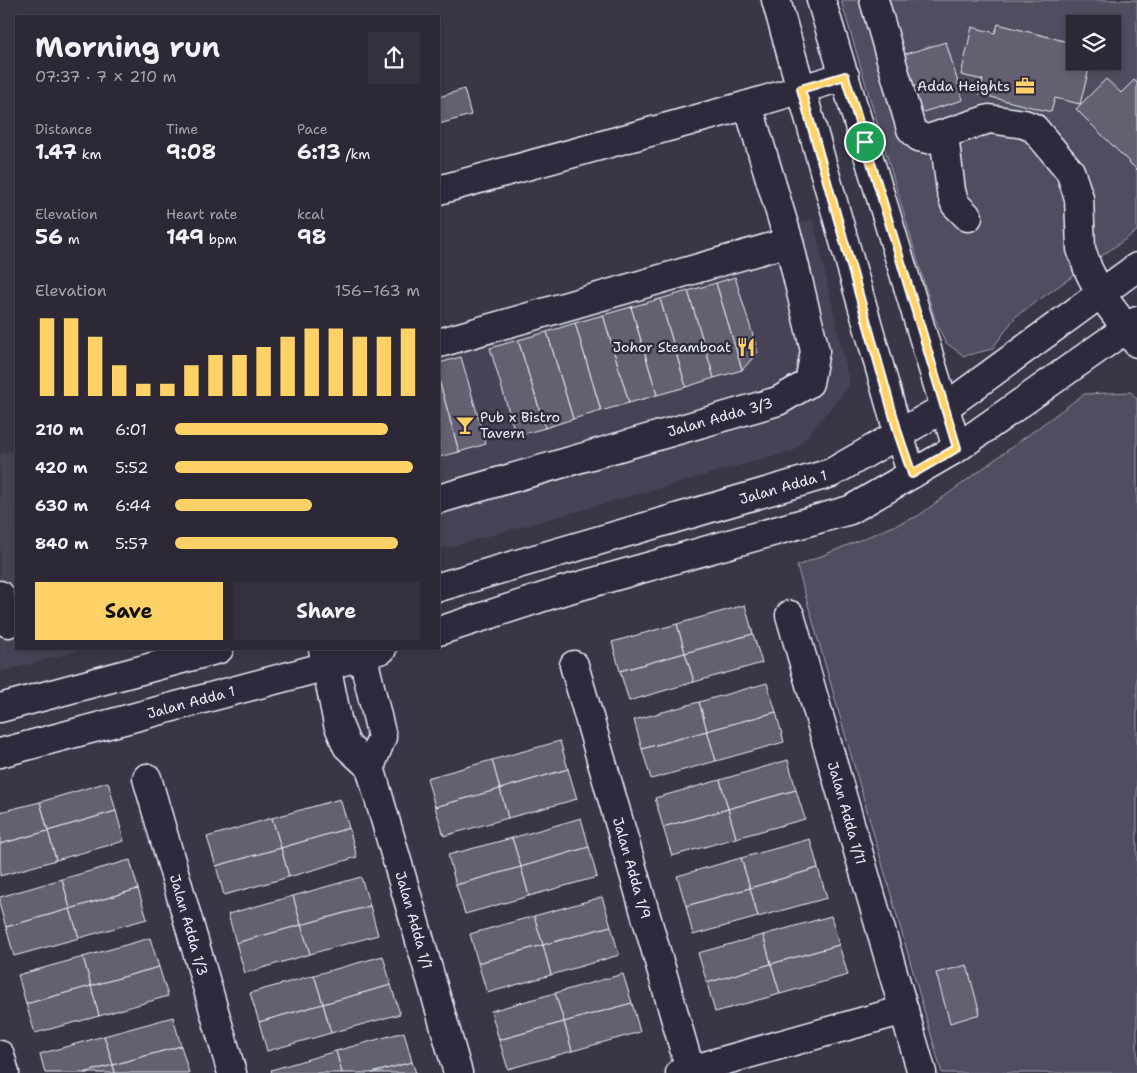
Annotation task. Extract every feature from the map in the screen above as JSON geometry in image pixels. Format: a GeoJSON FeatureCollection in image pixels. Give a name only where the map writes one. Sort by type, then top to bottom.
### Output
{"type":"FeatureCollection","features":[{"type":"Feature","properties":{"kind":"street"},"geometry":{"type":"LineString","coordinates":[[776,0],[899,436],[912,474]]}},
{"type":"Feature","properties":{"kind":"street"},"geometry":{"type":"LineString","coordinates":[[821,0],[957,448]]}},
{"type":"Feature","properties":{"kind":"street"},"geometry":{"type":"LineString","coordinates":[[440,631],[562,591],[850,510],[957,448],[1133,331],[1100,293],[1081,249],[1079,198],[1070,171],[1034,128],[1024,124],[989,119],[944,135],[928,138],[919,137],[911,129],[874,0]]}},
{"type":"Feature","properties":{"kind":"street"},"geometry":{"type":"LineString","coordinates":[[440,190],[748,106],[845,76]]}},
{"type":"Feature","properties":{"kind":"street","name":"Jalan Adda 3/3"},"geometry":{"type":"LineString","coordinates":[[440,499],[778,401],[809,383],[815,351],[789,242],[748,106]]}},
{"type":"Feature","properties":{"kind":"street"},"geometry":{"type":"LineString","coordinates":[[944,135],[951,191],[955,204],[968,217]]}},
{"type":"Feature","properties":{"kind":"street"},"geometry":{"type":"LineString","coordinates":[[440,343],[789,242]]}},
{"type":"Feature","properties":{"kind":"street","name":"Jalan Adda 1"},"geometry":{"type":"LineString","coordinates":[[440,587],[831,474],[944,408],[1137,267]]}},
{"type":"Feature","properties":{"kind":"street"},"geometry":{"type":"LineString","coordinates":[[0,596],[8,623]]}},
{"type":"Feature","properties":{"kind":"street","name":"Jalan Adda 1/11"},"geometry":{"type":"LineString","coordinates":[[790,615],[922,1073]]}},
{"type":"Feature","properties":{"kind":"street"},"geometry":{"type":"LineString","coordinates":[[0,708],[152,658],[212,650]]}},
{"type":"Feature","properties":{"kind":"street"},"geometry":{"type":"LineString","coordinates":[[325,657],[338,724],[347,746],[370,767],[382,737],[369,651]]}},
{"type":"Feature","properties":{"kind":"street","name":"Jalan Adda 1"},"geometry":{"type":"LineString","coordinates":[[0,753],[325,657],[369,651]]}},
{"type":"Feature","properties":{"kind":"street","name":"Jalan Adda 1/9"},"geometry":{"type":"LineString","coordinates":[[574,666],[687,1072]]}},
{"type":"Feature","properties":{"kind":"street","name":"Jalan Adda 1/1"},"geometry":{"type":"LineString","coordinates":[[370,767],[458,1073]]}},
{"type":"Feature","properties":{"kind":"street","name":"Jalan Adda 1/3"},"geometry":{"type":"LineString","coordinates":[[147,778],[232,1073]]}},
{"type":"Feature","properties":{"kind":"street"},"geometry":{"type":"LineString","coordinates":[[687,1072],[904,1010]]}},
{"type":"Feature","properties":{"kind":"street"},"geometry":{"type":"LineString","coordinates":[[0,1055],[5,1073]]}},
{"type":"Feature","properties":{"kind":"shaded area"},"geometry":{"type":"Polygon","coordinates":[[[841,0],[1137,0],[1137,231],[1016,316],[992,349],[964,356],[945,342],[934,316],[841,0]]]}},
{"type":"Feature","properties":{"kind":"shaded area"},"geometry":{"type":"Polygon","coordinates":[[[813,219],[850,385],[795,450],[440,550],[440,328],[813,219]]]}},
{"type":"Feature","properties":{"kind":"shaded area"},"geometry":{"type":"Polygon","coordinates":[[[1131,392],[1137,399],[1137,1073],[942,1073],[797,566],[918,516],[1084,394],[1131,392]]]}},
{"type":"Feature","properties":{"kind":"shaded area"},"geometry":{"type":"Polygon","coordinates":[[[15,450],[15,650],[81,650],[0,672],[0,454],[15,450]]]}},
{"type":"Feature","properties":{"kind":"building"},"geometry":{"type":"Polygon","coordinates":[[[998,24],[1066,41],[1066,70],[1089,70],[1080,104],[1055,98],[1051,112],[979,94],[983,80],[961,75],[972,27],[995,33],[998,24]]]}},
{"type":"Feature","properties":{"kind":"building"},"geometry":{"type":"Polygon","coordinates":[[[946,42],[963,100],[913,115],[895,57],[946,42]]]}},
{"type":"Feature","properties":{"kind":"building"},"geometry":{"type":"Polygon","coordinates":[[[1106,79],[1121,93],[1134,80],[1137,83],[1137,170],[1076,109],[1106,79]]]}},
{"type":"Feature","properties":{"kind":"building"},"geometry":{"type":"Polygon","coordinates":[[[464,89],[471,115],[440,124],[440,97],[464,89]]]}},
{"type":"Feature","properties":{"kind":"building"},"geometry":{"type":"Polygon","coordinates":[[[735,277],[758,352],[742,370],[716,283],[735,277]]]}},
{"type":"Feature","properties":{"kind":"building"},"geometry":{"type":"Polygon","coordinates":[[[716,283],[742,370],[714,378],[688,291],[716,283]]]}},
{"type":"Feature","properties":{"kind":"building"},"geometry":{"type":"Polygon","coordinates":[[[688,291],[714,378],[686,387],[660,299],[688,291]]]}},
{"type":"Feature","properties":{"kind":"building"},"geometry":{"type":"Polygon","coordinates":[[[660,299],[686,387],[657,395],[631,307],[660,299]]]}},
{"type":"Feature","properties":{"kind":"building"},"geometry":{"type":"Polygon","coordinates":[[[631,307],[657,395],[629,403],[603,315],[631,307]]]}},
{"type":"Feature","properties":{"kind":"building"},"geometry":{"type":"Polygon","coordinates":[[[603,315],[629,403],[601,411],[575,323],[603,315]]]}},
{"type":"Feature","properties":{"kind":"building"},"geometry":{"type":"Polygon","coordinates":[[[575,323],[601,411],[573,419],[547,332],[575,323]]]}},
{"type":"Feature","properties":{"kind":"building"},"geometry":{"type":"Polygon","coordinates":[[[547,332],[573,419],[545,428],[518,340],[547,332]]]}},
{"type":"Feature","properties":{"kind":"building"},"geometry":{"type":"Polygon","coordinates":[[[518,340],[545,428],[516,436],[490,348],[518,340]]]}},
{"type":"Feature","properties":{"kind":"building"},"geometry":{"type":"Polygon","coordinates":[[[461,357],[486,444],[459,452],[440,384],[440,363],[461,357]]]}},
{"type":"Feature","properties":{"kind":"building"},"geometry":{"type":"Polygon","coordinates":[[[440,384],[459,452],[440,457],[440,384]]]}},
{"type":"Feature","properties":{"kind":"building"},"geometry":{"type":"Polygon","coordinates":[[[745,605],[753,634],[685,653],[677,624],[745,605]]]}},
{"type":"Feature","properties":{"kind":"building"},"geometry":{"type":"Polygon","coordinates":[[[677,624],[685,653],[620,671],[612,642],[677,624]]]}},
{"type":"Feature","properties":{"kind":"building"},"geometry":{"type":"Polygon","coordinates":[[[753,634],[762,663],[694,682],[685,653],[753,634]]]}},
{"type":"Feature","properties":{"kind":"building"},"geometry":{"type":"Polygon","coordinates":[[[685,653],[694,682],[629,701],[620,671],[685,653]]]}},
{"type":"Feature","properties":{"kind":"building"},"geometry":{"type":"Polygon","coordinates":[[[767,683],[776,712],[707,731],[699,702],[767,683]]]}},
{"type":"Feature","properties":{"kind":"building"},"geometry":{"type":"Polygon","coordinates":[[[699,702],[707,731],[642,749],[634,720],[699,702]]]}},
{"type":"Feature","properties":{"kind":"building"},"geometry":{"type":"Polygon","coordinates":[[[776,712],[784,742],[716,761],[707,731],[776,712]]]}},
{"type":"Feature","properties":{"kind":"building"},"geometry":{"type":"Polygon","coordinates":[[[707,731],[716,761],[651,779],[642,749],[707,731]]]}},
{"type":"Feature","properties":{"kind":"building"},"geometry":{"type":"Polygon","coordinates":[[[560,741],[568,769],[500,789],[492,760],[560,741]]]}},
{"type":"Feature","properties":{"kind":"building"},"geometry":{"type":"Polygon","coordinates":[[[492,760],[500,789],[435,807],[427,778],[492,760]]]}},
{"type":"Feature","properties":{"kind":"building"},"geometry":{"type":"Polygon","coordinates":[[[788,760],[796,790],[728,809],[720,780],[788,760]]]}},
{"type":"Feature","properties":{"kind":"building"},"geometry":{"type":"Polygon","coordinates":[[[568,769],[577,799],[508,818],[500,789],[568,769]]]}},
{"type":"Feature","properties":{"kind":"building"},"geometry":{"type":"Polygon","coordinates":[[[720,780],[728,809],[663,827],[655,798],[720,780]]]}},
{"type":"Feature","properties":{"kind":"building"},"geometry":{"type":"Polygon","coordinates":[[[108,782],[116,811],[48,831],[40,802],[108,782]]]}},
{"type":"Feature","properties":{"kind":"building"},"geometry":{"type":"Polygon","coordinates":[[[500,789],[508,818],[444,836],[435,807],[500,789]]]}},
{"type":"Feature","properties":{"kind":"building"},"geometry":{"type":"Polygon","coordinates":[[[796,790],[805,819],[736,838],[728,809],[796,790]]]}},
{"type":"Feature","properties":{"kind":"building"},"geometry":{"type":"Polygon","coordinates":[[[340,799],[349,828],[281,848],[272,818],[340,799]]]}},
{"type":"Feature","properties":{"kind":"building"},"geometry":{"type":"Polygon","coordinates":[[[40,802],[48,831],[0,844],[0,812],[40,802]]]}},
{"type":"Feature","properties":{"kind":"building"},"geometry":{"type":"Polygon","coordinates":[[[728,809],[736,838],[672,856],[663,827],[728,809]]]}},
{"type":"Feature","properties":{"kind":"building"},"geometry":{"type":"Polygon","coordinates":[[[116,811],[124,841],[56,860],[48,831],[116,811]]]}},
{"type":"Feature","properties":{"kind":"building"},"geometry":{"type":"Polygon","coordinates":[[[272,818],[281,848],[216,866],[207,837],[272,818]]]}},
{"type":"Feature","properties":{"kind":"building"},"geometry":{"type":"Polygon","coordinates":[[[581,818],[589,847],[521,867],[512,838],[581,818]]]}},
{"type":"Feature","properties":{"kind":"building"},"geometry":{"type":"Polygon","coordinates":[[[349,828],[357,857],[289,877],[281,848],[349,828]]]}},
{"type":"Feature","properties":{"kind":"building"},"geometry":{"type":"Polygon","coordinates":[[[48,831],[56,860],[0,876],[0,844],[48,831]]]}},
{"type":"Feature","properties":{"kind":"building"},"geometry":{"type":"Polygon","coordinates":[[[512,838],[521,867],[456,885],[448,855],[512,838]]]}},
{"type":"Feature","properties":{"kind":"building"},"geometry":{"type":"Polygon","coordinates":[[[810,839],[818,868],[750,888],[741,858],[810,839]]]}},
{"type":"Feature","properties":{"kind":"building"},"geometry":{"type":"Polygon","coordinates":[[[589,847],[597,877],[529,896],[521,867],[589,847]]]}},
{"type":"Feature","properties":{"kind":"building"},"geometry":{"type":"Polygon","coordinates":[[[281,848],[289,877],[224,895],[216,866],[281,848]]]}},
{"type":"Feature","properties":{"kind":"building"},"geometry":{"type":"Polygon","coordinates":[[[741,858],[750,888],[686,906],[677,876],[741,858]]]}},
{"type":"Feature","properties":{"kind":"building"},"geometry":{"type":"Polygon","coordinates":[[[130,860],[138,889],[70,909],[62,879],[130,860]]]}},
{"type":"Feature","properties":{"kind":"building"},"geometry":{"type":"Polygon","coordinates":[[[521,867],[529,896],[465,914],[456,885],[521,867]]]}},
{"type":"Feature","properties":{"kind":"building"},"geometry":{"type":"Polygon","coordinates":[[[818,868],[827,898],[758,917],[750,888],[818,868]]]}},
{"type":"Feature","properties":{"kind":"building"},"geometry":{"type":"Polygon","coordinates":[[[361,877],[370,906],[301,925],[293,896],[361,877]]]}},
{"type":"Feature","properties":{"kind":"building"},"geometry":{"type":"Polygon","coordinates":[[[62,879],[70,909],[6,927],[0,907],[0,897],[62,879]]]}},
{"type":"Feature","properties":{"kind":"building"},"geometry":{"type":"Polygon","coordinates":[[[750,888],[758,917],[693,935],[686,906],[750,888]]]}},
{"type":"Feature","properties":{"kind":"building"},"geometry":{"type":"Polygon","coordinates":[[[138,889],[147,919],[79,938],[70,909],[138,889]]]}},
{"type":"Feature","properties":{"kind":"building"},"geometry":{"type":"Polygon","coordinates":[[[293,896],[301,925],[236,943],[228,914],[293,896]]]}},
{"type":"Feature","properties":{"kind":"building"},"geometry":{"type":"Polygon","coordinates":[[[602,897],[611,926],[543,945],[534,916],[602,897]]]}},
{"type":"Feature","properties":{"kind":"building"},"geometry":{"type":"Polygon","coordinates":[[[370,906],[378,935],[310,954],[301,925],[370,906]]]}},
{"type":"Feature","properties":{"kind":"building"},"geometry":{"type":"Polygon","coordinates":[[[70,909],[79,938],[14,956],[6,927],[70,909]]]}},
{"type":"Feature","properties":{"kind":"building"},"geometry":{"type":"Polygon","coordinates":[[[534,916],[543,945],[478,963],[470,934],[534,916]]]}},
{"type":"Feature","properties":{"kind":"building"},"geometry":{"type":"Polygon","coordinates":[[[831,916],[839,945],[771,964],[763,935],[831,916]]]}},
{"type":"Feature","properties":{"kind":"building"},"geometry":{"type":"Polygon","coordinates":[[[301,925],[310,954],[245,973],[236,943],[301,925]]]}},
{"type":"Feature","properties":{"kind":"building"},"geometry":{"type":"Polygon","coordinates":[[[611,926],[619,955],[551,975],[543,945],[611,926]]]}},
{"type":"Feature","properties":{"kind":"building"},"geometry":{"type":"Polygon","coordinates":[[[763,935],[771,964],[707,983],[698,953],[763,935]]]}},
{"type":"Feature","properties":{"kind":"building"},"geometry":{"type":"Polygon","coordinates":[[[150,938],[159,967],[91,986],[83,957],[150,938]]]}},
{"type":"Feature","properties":{"kind":"building"},"geometry":{"type":"Polygon","coordinates":[[[543,945],[551,975],[487,993],[478,963],[543,945]]]}},
{"type":"Feature","properties":{"kind":"building"},"geometry":{"type":"Polygon","coordinates":[[[839,945],[848,975],[780,994],[771,964],[839,945]]]}},
{"type":"Feature","properties":{"kind":"building"},"geometry":{"type":"Polygon","coordinates":[[[383,956],[391,985],[323,1004],[314,975],[383,956]]]}},
{"type":"Feature","properties":{"kind":"building"},"geometry":{"type":"Polygon","coordinates":[[[83,957],[91,986],[26,1004],[18,975],[83,957]]]}},
{"type":"Feature","properties":{"kind":"building"},"geometry":{"type":"Polygon","coordinates":[[[771,964],[780,994],[715,1012],[707,983],[771,964]]]}},
{"type":"Feature","properties":{"kind":"building"},"geometry":{"type":"Polygon","coordinates":[[[967,965],[980,1014],[950,1023],[936,973],[967,965]]]}},
{"type":"Feature","properties":{"kind":"building"},"geometry":{"type":"Polygon","coordinates":[[[159,967],[168,996],[99,1016],[91,986],[159,967]]]}},
{"type":"Feature","properties":{"kind":"building"},"geometry":{"type":"Polygon","coordinates":[[[623,974],[632,1003],[564,1022],[555,993],[623,974]]]}},
{"type":"Feature","properties":{"kind":"building"},"geometry":{"type":"Polygon","coordinates":[[[314,975],[323,1004],[259,1022],[250,993],[314,975]]]}},
{"type":"Feature","properties":{"kind":"building"},"geometry":{"type":"Polygon","coordinates":[[[391,985],[400,1014],[331,1033],[323,1004],[391,985]]]}},
{"type":"Feature","properties":{"kind":"building"},"geometry":{"type":"Polygon","coordinates":[[[91,986],[99,1016],[35,1033],[26,1004],[91,986]]]}},
{"type":"Feature","properties":{"kind":"building"},"geometry":{"type":"Polygon","coordinates":[[[555,993],[564,1022],[499,1040],[491,1011],[555,993]]]}},
{"type":"Feature","properties":{"kind":"building"},"geometry":{"type":"Polygon","coordinates":[[[632,1003],[640,1032],[572,1051],[564,1022],[632,1003]]]}},
{"type":"Feature","properties":{"kind":"building"},"geometry":{"type":"Polygon","coordinates":[[[323,1004],[331,1033],[267,1051],[259,1022],[323,1004]]]}},
{"type":"Feature","properties":{"kind":"building"},"geometry":{"type":"Polygon","coordinates":[[[173,1017],[181,1046],[113,1065],[104,1036],[173,1017]]]}},
{"type":"Feature","properties":{"kind":"building"},"geometry":{"type":"Polygon","coordinates":[[[564,1022],[572,1051],[508,1069],[499,1040],[564,1022]]]}},
{"type":"Feature","properties":{"kind":"building"},"geometry":{"type":"Polygon","coordinates":[[[404,1032],[412,1062],[372,1073],[342,1073],[336,1051],[404,1032]]]}},
{"type":"Feature","properties":{"kind":"building"},"geometry":{"type":"Polygon","coordinates":[[[104,1036],[113,1065],[84,1073],[45,1073],[40,1054],[104,1036]]]}},
{"type":"Feature","properties":{"kind":"building"},"geometry":{"type":"Polygon","coordinates":[[[181,1046],[189,1073],[115,1073],[113,1065],[181,1046]]]}},
{"type":"Feature","properties":{"kind":"building"},"geometry":{"type":"Polygon","coordinates":[[[336,1051],[342,1073],[272,1073],[271,1070],[336,1051]]]}},
{"type":"Feature","properties":{"kind":"building"},"geometry":{"type":"Polygon","coordinates":[[[412,1062],[416,1073],[372,1073],[412,1062]]]}},
{"type":"Feature","properties":{"kind":"building"},"geometry":{"type":"Polygon","coordinates":[[[113,1065],[115,1073],[84,1073],[113,1065]]]}},
{"type":"Feature","properties":{"kind":"place","name":"Adda Heights"},"geometry":{"type":"Point","coordinates":[1025,86]}},
{"type":"Feature","properties":{"kind":"place","name":"Johor Steamboat"},"geometry":{"type":"Point","coordinates":[746,347]}},
{"type":"Feature","properties":{"kind":"place","name":"Pub x Bistro Tavern"},"geometry":{"type":"Point","coordinates":[465,425]}},
{"type":"Feature","properties":{"kind":"route"},"geometry":{"type":"LineString","coordinates":[[845,76],[865,142],[957,448],[912,474],[899,436],[801,89],[845,76]]}}]}
